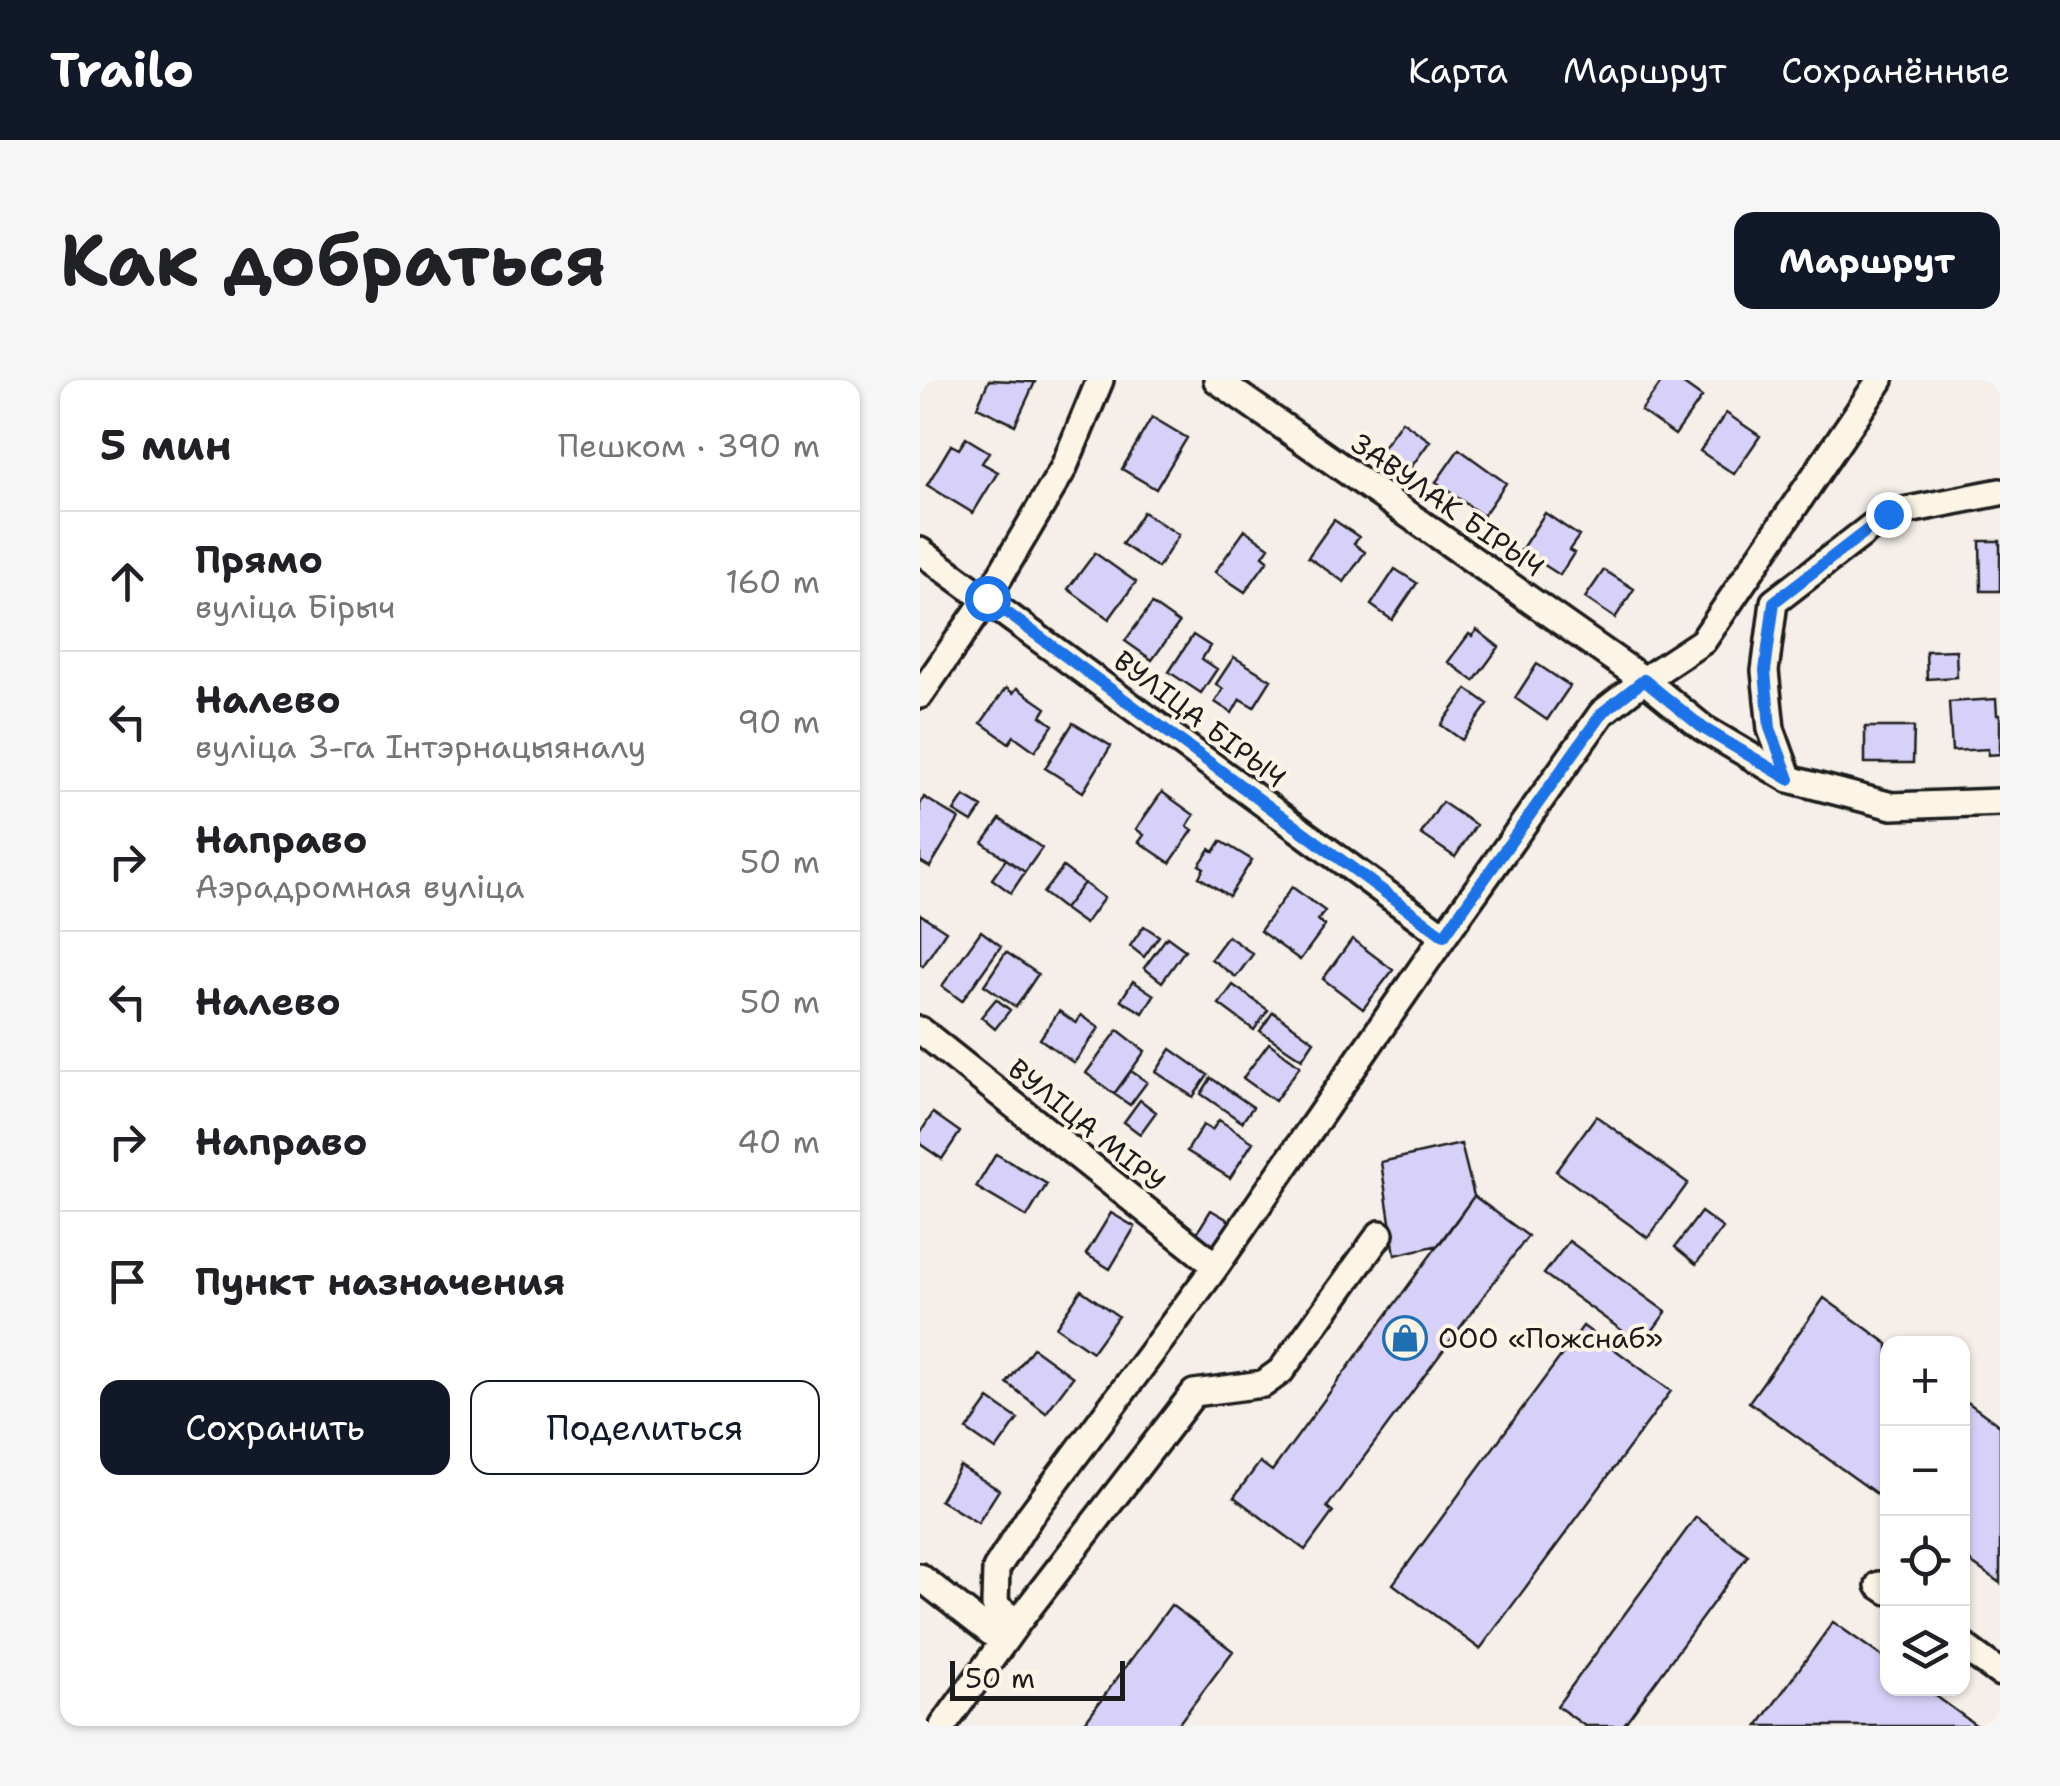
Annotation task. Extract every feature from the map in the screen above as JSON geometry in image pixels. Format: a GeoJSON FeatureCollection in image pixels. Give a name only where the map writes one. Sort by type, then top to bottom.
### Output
{"type":"FeatureCollection","features":[{"type":"Feature","properties":{"kind":"street"},"geometry":{"type":"LineString","coordinates":[[920,694],[987,598],[1062,469],[1100,380]]}},
{"type":"Feature","properties":{"kind":"street","name":"ЗАВУЛАК БІРЫЧ"},"geometry":{"type":"LineString","coordinates":[[1217,380],[1644,680],[1703,728],[1789,779],[1892,806],[2000,802]]}},
{"type":"Feature","properties":{"kind":"street"},"geometry":{"type":"LineString","coordinates":[[1010,1632],[994,1605],[996,1569],[1030,1516],[1216,1266],[1602,713],[1704,641],[1880,380]]}},
{"type":"Feature","properties":{"kind":"street"},"geometry":{"type":"LineString","coordinates":[[1789,779],[1770,728],[1765,671],[1774,602],[1888,514],[2000,492]]}},
{"type":"Feature","properties":{"kind":"street","name":"ВУЛІЦА БІРЫЧ"},"geometry":{"type":"LineString","coordinates":[[920,551],[1444,936]]}},
{"type":"Feature","properties":{"kind":"street","name":"ВУЛІЦА МІРУ"},"geometry":{"type":"LineString","coordinates":[[920,1030],[1216,1266]]}},
{"type":"Feature","properties":{"kind":"street"},"geometry":{"type":"LineString","coordinates":[[943,1726],[1010,1632],[1194,1394],[1263,1384],[1281,1371],[1380,1234]]}},
{"type":"Feature","properties":{"kind":"street"},"geometry":{"type":"LineString","coordinates":[[920,1577],[976,1620],[1010,1632]]}},
{"type":"Feature","properties":{"kind":"street"},"geometry":{"type":"LineString","coordinates":[[1970,1651],[2000,1672]]}},
{"type":"Feature","properties":{"kind":"building"},"geometry":{"type":"Polygon","coordinates":[[[989,380],[1035,382],[1015,425],[977,407],[989,380]]]}},
{"type":"Feature","properties":{"kind":"building"},"geometry":{"type":"Polygon","coordinates":[[[1663,380],[1678,380],[1702,397],[1675,435],[1641,411],[1663,380]]]}},
{"type":"Feature","properties":{"kind":"building"},"geometry":{"type":"Polygon","coordinates":[[[1726,413],[1760,436],[1734,474],[1700,451],[1726,413]]]}},
{"type":"Feature","properties":{"kind":"building"},"geometry":{"type":"Polygon","coordinates":[[[1152,417],[1187,438],[1156,489],[1122,469],[1152,417]]]}},
{"type":"Feature","properties":{"kind":"building"},"geometry":{"type":"Polygon","coordinates":[[[1402,421],[1430,441],[1409,470],[1381,450],[1402,421]]]}},
{"type":"Feature","properties":{"kind":"building"},"geometry":{"type":"Polygon","coordinates":[[[966,438],[989,452],[982,463],[998,472],[973,513],[927,485],[951,445],[959,449],[966,438]]]}},
{"type":"Feature","properties":{"kind":"building"},"geometry":{"type":"Polygon","coordinates":[[[1459,449],[1506,483],[1483,516],[1436,482],[1459,449]]]}},
{"type":"Feature","properties":{"kind":"building"},"geometry":{"type":"Polygon","coordinates":[[[1143,512],[1179,535],[1158,568],[1122,544],[1143,512]]]}},
{"type":"Feature","properties":{"kind":"building"},"geometry":{"type":"Polygon","coordinates":[[[1545,513],[1579,536],[1560,575],[1521,550],[1545,513]]]}},
{"type":"Feature","properties":{"kind":"building"},"geometry":{"type":"Polygon","coordinates":[[[1334,520],[1359,537],[1354,544],[1365,552],[1344,582],[1308,557],[1334,520]]]}},
{"type":"Feature","properties":{"kind":"building"},"geometry":{"type":"Polygon","coordinates":[[[1245,530],[1269,547],[1263,556],[1268,560],[1245,592],[1215,572],[1245,530]]]}},
{"type":"Feature","properties":{"kind":"building"},"geometry":{"type":"Polygon","coordinates":[[[1980,541],[2000,541],[2000,591],[1981,591],[1980,541]]]}},
{"type":"Feature","properties":{"kind":"building"},"geometry":{"type":"Polygon","coordinates":[[[1095,553],[1136,582],[1109,619],[1068,589],[1095,553]]]}},
{"type":"Feature","properties":{"kind":"building"},"geometry":{"type":"Polygon","coordinates":[[[1395,569],[1417,583],[1392,620],[1371,605],[1395,569]]]}},
{"type":"Feature","properties":{"kind":"building"},"geometry":{"type":"Polygon","coordinates":[[[1604,570],[1634,589],[1615,618],[1585,598],[1604,570]]]}},
{"type":"Feature","properties":{"kind":"building"},"geometry":{"type":"Polygon","coordinates":[[[1152,604],[1179,623],[1152,660],[1125,641],[1152,604]]]}},
{"type":"Feature","properties":{"kind":"building"},"geometry":{"type":"Polygon","coordinates":[[[1477,630],[1499,647],[1474,681],[1448,662],[1469,634],[1472,636],[1477,630]]]}},
{"type":"Feature","properties":{"kind":"building"},"geometry":{"type":"Polygon","coordinates":[[[1193,635],[1210,646],[1202,659],[1217,669],[1201,693],[1169,672],[1193,635]]]}},
{"type":"Feature","properties":{"kind":"building"},"geometry":{"type":"Polygon","coordinates":[[[1956,650],[1957,677],[1927,679],[1926,651],[1956,650]]]}},
{"type":"Feature","properties":{"kind":"building"},"geometry":{"type":"Polygon","coordinates":[[[1234,657],[1271,680],[1254,707],[1240,699],[1232,713],[1215,702],[1223,689],[1216,684],[1234,657]]]}},
{"type":"Feature","properties":{"kind":"building"},"geometry":{"type":"Polygon","coordinates":[[[1537,664],[1570,686],[1547,720],[1515,698],[1537,664]]]}},
{"type":"Feature","properties":{"kind":"building"},"geometry":{"type":"Polygon","coordinates":[[[1006,688],[1013,693],[1017,688],[1046,708],[1041,716],[1053,725],[1035,751],[1014,736],[1009,743],[981,723],[1006,688]]]}},
{"type":"Feature","properties":{"kind":"building"},"geometry":{"type":"Polygon","coordinates":[[[1467,689],[1488,704],[1462,740],[1441,725],[1467,689]]]}},
{"type":"Feature","properties":{"kind":"building"},"geometry":{"type":"Polygon","coordinates":[[[1996,699],[2000,754],[1988,755],[1988,749],[1952,751],[1949,702],[1996,699]]]}},
{"type":"Feature","properties":{"kind":"building"},"geometry":{"type":"Polygon","coordinates":[[[1073,723],[1111,746],[1083,792],[1045,768],[1073,723]]]}},
{"type":"Feature","properties":{"kind":"building"},"geometry":{"type":"Polygon","coordinates":[[[1865,727],[1914,727],[1913,763],[1865,763],[1865,727]]]}},
{"type":"Feature","properties":{"kind":"building"},"geometry":{"type":"Polygon","coordinates":[[[1162,792],[1194,815],[1187,826],[1193,830],[1170,863],[1139,842],[1144,835],[1136,829],[1162,792]]]}},
{"type":"Feature","properties":{"kind":"building"},"geometry":{"type":"Polygon","coordinates":[[[964,796],[982,807],[972,822],[954,811],[964,796]]]}},
{"type":"Feature","properties":{"kind":"building"},"geometry":{"type":"Polygon","coordinates":[[[924,797],[959,819],[930,867],[920,861],[920,805],[924,797]]]}},
{"type":"Feature","properties":{"kind":"building"},"geometry":{"type":"Polygon","coordinates":[[[1442,802],[1476,825],[1455,857],[1421,834],[1442,802]]]}},
{"type":"Feature","properties":{"kind":"building"},"geometry":{"type":"Polygon","coordinates":[[[1000,819],[1042,848],[1025,872],[983,843],[1000,819]]]}},
{"type":"Feature","properties":{"kind":"building"},"geometry":{"type":"Polygon","coordinates":[[[1221,841],[1252,860],[1229,896],[1199,877],[1204,868],[1199,865],[1221,841]]]}},
{"type":"Feature","properties":{"kind":"building"},"geometry":{"type":"Polygon","coordinates":[[[1006,859],[1025,872],[1011,893],[992,879],[1006,859]]]}},
{"type":"Feature","properties":{"kind":"building"},"geometry":{"type":"Polygon","coordinates":[[[1063,867],[1084,883],[1064,909],[1043,893],[1063,867]]]}},
{"type":"Feature","properties":{"kind":"building"},"geometry":{"type":"Polygon","coordinates":[[[1084,883],[1104,898],[1085,924],[1064,909],[1084,883]]]}},
{"type":"Feature","properties":{"kind":"building"},"geometry":{"type":"Polygon","coordinates":[[[1292,887],[1325,911],[1318,920],[1325,926],[1300,960],[1260,931],[1292,887]]]}},
{"type":"Feature","properties":{"kind":"building"},"geometry":{"type":"Polygon","coordinates":[[[920,914],[946,931],[923,966],[920,964],[920,914]]]}},
{"type":"Feature","properties":{"kind":"building"},"geometry":{"type":"Polygon","coordinates":[[[1144,926],[1159,936],[1144,957],[1130,946],[1144,926]]]}},
{"type":"Feature","properties":{"kind":"building"},"geometry":{"type":"Polygon","coordinates":[[[981,931],[1001,946],[962,1001],[942,986],[981,931]]]}},
{"type":"Feature","properties":{"kind":"building"},"geometry":{"type":"Polygon","coordinates":[[[1228,936],[1253,954],[1236,977],[1211,959],[1228,936]]]}},
{"type":"Feature","properties":{"kind":"building"},"geometry":{"type":"Polygon","coordinates":[[[1167,937],[1185,950],[1162,982],[1144,968],[1167,937]]]}},
{"type":"Feature","properties":{"kind":"building"},"geometry":{"type":"Polygon","coordinates":[[[1352,939],[1393,970],[1363,1009],[1323,979],[1352,939]]]}},
{"type":"Feature","properties":{"kind":"building"},"geometry":{"type":"Polygon","coordinates":[[[1006,952],[1038,974],[1016,1007],[984,985],[1006,952]]]}},
{"type":"Feature","properties":{"kind":"building"},"geometry":{"type":"Polygon","coordinates":[[[1133,981],[1154,995],[1143,1013],[1121,1000],[1133,981]]]}},
{"type":"Feature","properties":{"kind":"building"},"geometry":{"type":"Polygon","coordinates":[[[1233,985],[1268,1010],[1254,1030],[1219,1004],[1233,985]]]}},
{"type":"Feature","properties":{"kind":"building"},"geometry":{"type":"Polygon","coordinates":[[[996,999],[1010,1010],[995,1029],[981,1017],[996,999]]]}},
{"type":"Feature","properties":{"kind":"building"},"geometry":{"type":"Polygon","coordinates":[[[1059,1011],[1076,1023],[1081,1015],[1099,1028],[1074,1063],[1040,1039],[1059,1011]]]}},
{"type":"Feature","properties":{"kind":"building"},"geometry":{"type":"Polygon","coordinates":[[[1273,1012],[1314,1041],[1302,1059],[1260,1031],[1273,1012]]]}},
{"type":"Feature","properties":{"kind":"building"},"geometry":{"type":"Polygon","coordinates":[[[1118,1030],[1145,1051],[1114,1094],[1086,1073],[1118,1030]]]}},
{"type":"Feature","properties":{"kind":"building"},"geometry":{"type":"Polygon","coordinates":[[[1269,1043],[1300,1066],[1275,1101],[1243,1078],[1269,1043]]]}},
{"type":"Feature","properties":{"kind":"building"},"geometry":{"type":"Polygon","coordinates":[[[1171,1049],[1208,1075],[1193,1097],[1156,1072],[1171,1049]]]}},
{"type":"Feature","properties":{"kind":"building"},"geometry":{"type":"Polygon","coordinates":[[[1131,1071],[1147,1082],[1130,1105],[1114,1094],[1131,1071]]]}},
{"type":"Feature","properties":{"kind":"building"},"geometry":{"type":"Polygon","coordinates":[[[1211,1078],[1253,1107],[1242,1122],[1201,1094],[1211,1078]]]}},
{"type":"Feature","properties":{"kind":"building"},"geometry":{"type":"Polygon","coordinates":[[[1140,1100],[1156,1112],[1140,1134],[1124,1122],[1140,1100]]]}},
{"type":"Feature","properties":{"kind":"building"},"geometry":{"type":"Polygon","coordinates":[[[933,1113],[960,1132],[942,1159],[920,1144],[920,1133],[933,1113]]]}},
{"type":"Feature","properties":{"kind":"building"},"geometry":{"type":"Polygon","coordinates":[[[1596,1116],[1688,1183],[1648,1238],[1556,1171],[1596,1116]]]}},
{"type":"Feature","properties":{"kind":"building"},"geometry":{"type":"Polygon","coordinates":[[[1219,1120],[1253,1142],[1230,1178],[1187,1151],[1203,1125],[1212,1130],[1219,1120]]]}},
{"type":"Feature","properties":{"kind":"building"},"geometry":{"type":"Polygon","coordinates":[[[1461,1144],[1474,1196],[1439,1245],[1395,1255],[1381,1162],[1461,1144]]]}},
{"type":"Feature","properties":{"kind":"building"},"geometry":{"type":"Polygon","coordinates":[[[996,1154],[1047,1184],[1027,1217],[976,1187],[996,1154]]]}},
{"type":"Feature","properties":{"kind":"building"},"geometry":{"type":"Polygon","coordinates":[[[1474,1196],[1528,1236],[1327,1507],[1333,1512],[1305,1550],[1234,1497],[1260,1462],[1272,1471],[1474,1196]]]}},
{"type":"Feature","properties":{"kind":"building"},"geometry":{"type":"Polygon","coordinates":[[[1211,1210],[1235,1224],[1217,1254],[1193,1239],[1211,1210]]]}},
{"type":"Feature","properties":{"kind":"building"},"geometry":{"type":"Polygon","coordinates":[[[1701,1212],[1723,1228],[1696,1264],[1675,1247],[1701,1212]]]}},
{"type":"Feature","properties":{"kind":"building"},"geometry":{"type":"Polygon","coordinates":[[[1111,1213],[1135,1227],[1110,1269],[1086,1254],[1111,1213]]]}},
{"type":"Feature","properties":{"kind":"building"},"geometry":{"type":"Polygon","coordinates":[[[1569,1241],[1666,1312],[1642,1345],[1544,1274],[1569,1241]]]}},
{"type":"Feature","properties":{"kind":"building"},"geometry":{"type":"Polygon","coordinates":[[[1081,1290],[1118,1316],[1092,1352],[1056,1327],[1081,1290]]]}},
{"type":"Feature","properties":{"kind":"building"},"geometry":{"type":"Polygon","coordinates":[[[1824,1298],[1880,1338],[1880,1496],[1749,1402],[1824,1298]]]}},
{"type":"Feature","properties":{"kind":"building"},"geometry":{"type":"Polygon","coordinates":[[[1583,1326],[1671,1391],[1480,1649],[1393,1584],[1583,1326]]]}},
{"type":"Feature","properties":{"kind":"building"},"geometry":{"type":"Polygon","coordinates":[[[1033,1348],[1073,1377],[1046,1413],[1007,1383],[1033,1348]]]}},
{"type":"Feature","properties":{"kind":"building"},"geometry":{"type":"Polygon","coordinates":[[[989,1399],[1018,1419],[996,1450],[967,1430],[989,1399]]]}},
{"type":"Feature","properties":{"kind":"building"},"geometry":{"type":"Polygon","coordinates":[[[1970,1404],[2000,1426],[2000,1583],[1970,1562],[1970,1404]]]}},
{"type":"Feature","properties":{"kind":"building"},"geometry":{"type":"Polygon","coordinates":[[[960,1466],[999,1490],[978,1523],[940,1500],[960,1466]]]}},
{"type":"Feature","properties":{"kind":"building"},"geometry":{"type":"Polygon","coordinates":[[[1696,1517],[1748,1555],[1623,1726],[1585,1726],[1557,1706],[1696,1517]]]}},
{"type":"Feature","properties":{"kind":"building"},"geometry":{"type":"Polygon","coordinates":[[[1171,1605],[1233,1651],[1177,1726],[1082,1726],[1171,1605]]]}},
{"type":"Feature","properties":{"kind":"building"},"geometry":{"type":"Polygon","coordinates":[[[1833,1622],[1880,1655],[1880,1696],[1936,1696],[1977,1726],[1758,1726],[1833,1622]]]}},
{"type":"Feature","properties":{"kind":"place","name":"ООО «Пожснаб»"},"geometry":{"type":"Point","coordinates":[1405,1338]}},
{"type":"Feature","properties":{"kind":"route"},"geometry":{"type":"LineString","coordinates":[[987,598],[1444,936],[1602,713],[1644,680],[1703,728],[1789,779],[1770,728],[1765,671],[1774,602],[1888,514]]}}]}
